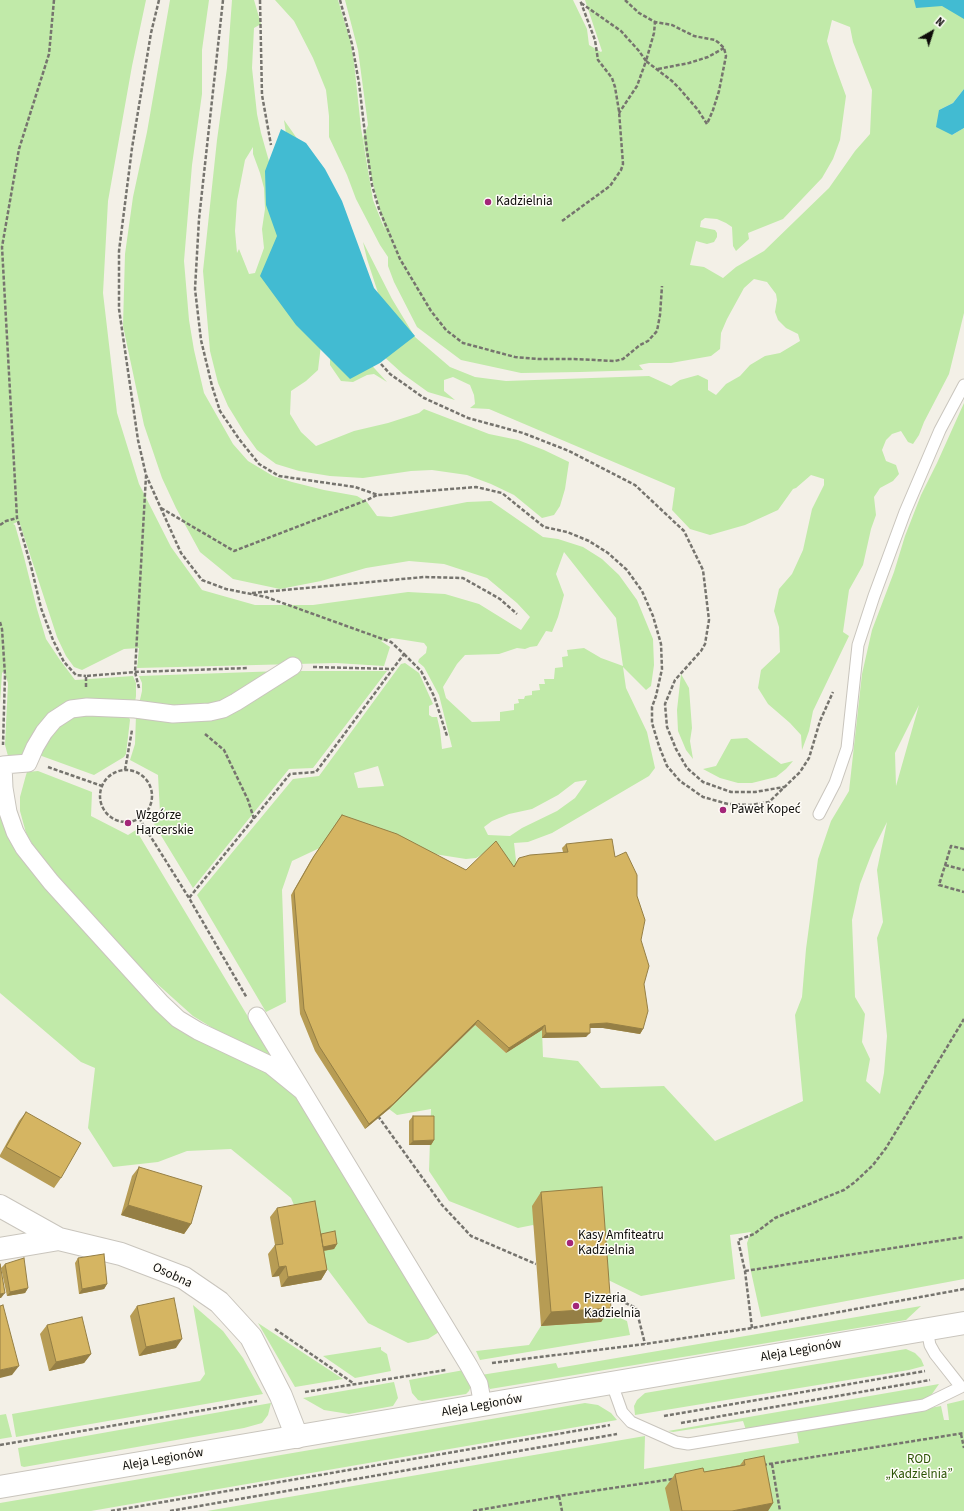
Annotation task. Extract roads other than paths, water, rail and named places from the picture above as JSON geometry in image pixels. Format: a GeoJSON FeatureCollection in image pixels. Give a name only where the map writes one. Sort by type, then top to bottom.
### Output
{"type":"FeatureCollection","features":[{"type":"Feature","properties":{"kind":"street"},"geometry":{"type":"LineString","coordinates":[[293,666],[223,709],[210,712],[173,714],[135,709],[87,707],[71,709],[54,720],[44,732],[34,747],[28,763],[3,765],[4,788],[8,812],[14,832],[24,848],[51,882],[161,1003],[178,1019],[198,1031],[270,1065],[302,1091]]}},
{"type":"Feature","properties":{"kind":"street"},"geometry":{"type":"LineString","coordinates":[[258,1016],[469,1366],[479,1384],[484,1406]]}},
{"type":"Feature","properties":{"kind":"street","name":"Osobna"},"geometry":{"type":"LineString","coordinates":[[0,1206],[59,1239],[121,1254],[184,1278],[219,1302],[251,1337],[281,1396],[297,1436]]}},
{"type":"Feature","properties":{"kind":"street"},"geometry":{"type":"LineString","coordinates":[[0,1249],[59,1239]]}},
{"type":"Feature","properties":{"kind":"street","name":"Aleja Legionów"},"geometry":{"type":"LineString","coordinates":[[0,1488],[297,1436],[484,1406],[964,1324]]}},
{"type":"Feature","properties":{"kind":"lane"},"geometry":{"type":"LineString","coordinates":[[819,814],[835,783],[847,748],[858,645],[874,596],[905,512],[940,430],[964,385]]}},
{"type":"Feature","properties":{"kind":"lane"},"geometry":{"type":"LineString","coordinates":[[612,1384],[622,1412],[630,1422],[676,1442],[688,1444],[929,1403],[961,1387],[935,1354],[930,1345],[927,1330]]}},
{"type":"Feature","properties":{"kind":"water"},"geometry":{"type":"Polygon","coordinates":[[[914,0],[964,0],[964,19],[942,6],[916,8],[914,0]]]}},
{"type":"Feature","properties":{"kind":"water"},"geometry":{"type":"Polygon","coordinates":[[[964,89],[964,128],[952,135],[936,127],[939,110],[953,103],[964,89]]]}},
{"type":"Feature","properties":{"kind":"water"},"geometry":{"type":"Polygon","coordinates":[[[281,129],[306,143],[325,169],[342,201],[374,288],[415,336],[380,363],[350,379],[296,325],[260,276],[277,236],[266,205],[265,171],[281,129]]]}},
{"type":"Feature","properties":{"kind":"place","name":"Kadzielnia"},"geometry":{"type":"Point","coordinates":[488,202]}},
{"type":"Feature","properties":{"kind":"place","name":"Paweł Kopeć"},"geometry":{"type":"Point","coordinates":[723,810]}},
{"type":"Feature","properties":{"kind":"place","name":"Wzgórze Harcerskie"},"geometry":{"type":"Point","coordinates":[128,823]}},
{"type":"Feature","properties":{"kind":"place","name":"Kasy Amfiteatru Kadzielnia"},"geometry":{"type":"Point","coordinates":[570,1243]}},
{"type":"Feature","properties":{"kind":"place","name":"Pizzeria Kadzielnia"},"geometry":{"type":"Point","coordinates":[576,1306]}},
{"type":"Feature","properties":{"kind":"park label","name":"ROD „Kadzielnia”"},"geometry":{"type":"Point","coordinates":[919,1468]}}]}
